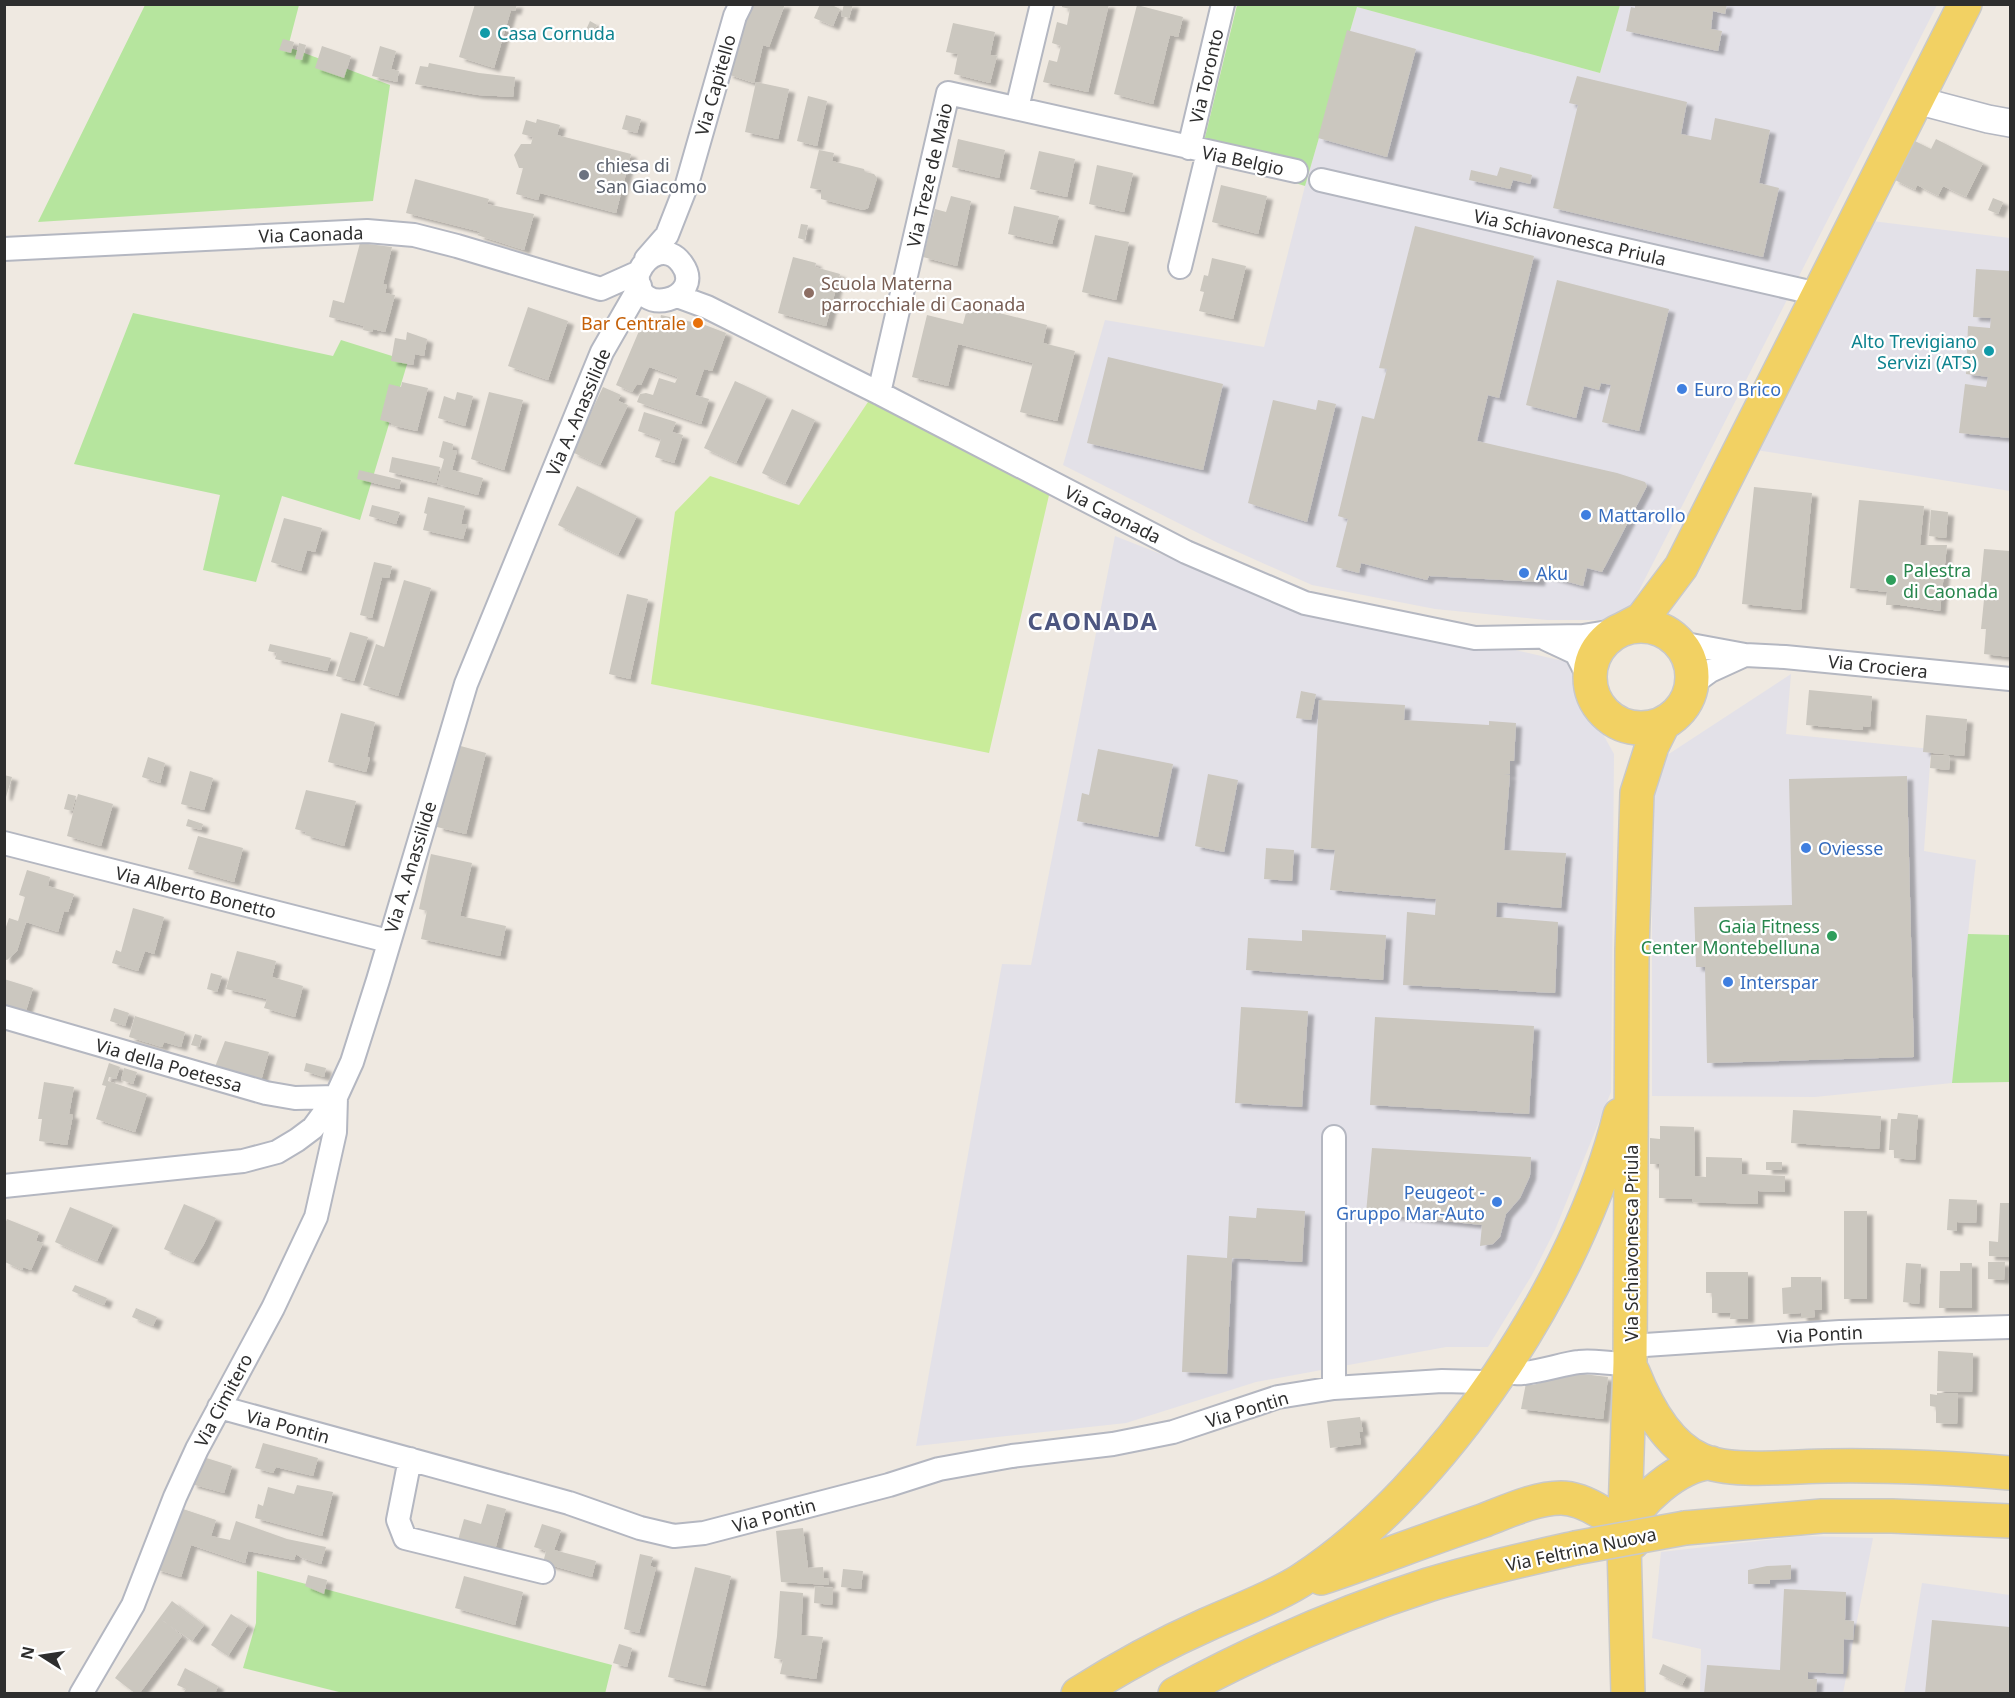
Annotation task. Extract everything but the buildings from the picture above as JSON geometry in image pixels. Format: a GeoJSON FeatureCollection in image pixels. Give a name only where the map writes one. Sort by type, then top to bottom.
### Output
{"type":"FeatureCollection","features":[{"type":"Feature","properties":{"kind":"main road"},"geometry":{"type":"LineString","coordinates":[[1621,629],[1637,626],[1654,627],[1676,640],[1688,655],[1692,669],[1692,684],[1684,706],[1678,714],[1663,724],[1644,729],[1627,727],[1613,721],[1598,706],[1591,692],[1589,678],[1593,660],[1605,641],[1621,629],[1642,619],[1681,567],[1965,4]]}},
{"type":"Feature","properties":{"kind":"main road"},"geometry":{"type":"LineString","coordinates":[[1676,640],[1673,619],[1681,567]]}},
{"type":"Feature","properties":{"kind":"main road","name":"Via Schiavonesca Priula"},"geometry":{"type":"LineString","coordinates":[[1613,721],[1627,754],[1637,793]]}},
{"type":"Feature","properties":{"kind":"main road","name":"Via Schiavonesca Priula"},"geometry":{"type":"LineString","coordinates":[[1624,1531],[1630,1355],[1632,951],[1637,793],[1652,746],[1663,724]]}},
{"type":"Feature","properties":{"kind":"main road"},"geometry":{"type":"LineString","coordinates":[[1287,1588],[1336,1554],[1388,1508],[1450,1440],[1525,1336],[1561,1269],[1584,1218],[1612,1144],[1631,1061]]}},
{"type":"Feature","properties":{"kind":"main road"},"geometry":{"type":"LineString","coordinates":[[1630,1355],[1644,1397],[1658,1422],[1694,1456],[1712,1463]]}},
{"type":"Feature","properties":{"kind":"main road"},"geometry":{"type":"LineString","coordinates":[[1629,1679],[1642,1588],[1639,1439],[1630,1355]]}},
{"type":"Feature","properties":{"kind":"main road"},"geometry":{"type":"LineString","coordinates":[[1624,1531],[1642,1503],[1688,1468],[1699,1464],[1757,1467],[1949,1468],[2010,1473]]}},
{"type":"Feature","properties":{"kind":"main road"},"geometry":{"type":"LineString","coordinates":[[1078,1694],[1147,1654],[1287,1588],[1515,1509],[1551,1499],[1569,1498],[1604,1514],[1632,1541],[1634,1609],[1629,1679]]}},
{"type":"Feature","properties":{"kind":"main road","name":"Via Feltrina Nuova"},"geometry":{"type":"LineString","coordinates":[[1175,1694],[1239,1661],[1361,1608],[1430,1584],[1575,1548],[1685,1528],[1821,1516],[1892,1516],[2010,1521]]}},
{"type":"Feature","properties":{"kind":"street","name":"Via Capitello"},"geometry":{"type":"LineString","coordinates":[[640,276],[667,235],[687,184],[735,16],[741,4]]}},
{"type":"Feature","properties":{"kind":"street"},"geometry":{"type":"LineString","coordinates":[[1017,108],[1042,4]]}},
{"type":"Feature","properties":{"kind":"street","name":"Via Toronto"},"geometry":{"type":"LineString","coordinates":[[1180,267],[1223,4]]}},
{"type":"Feature","properties":{"kind":"street","name":"Via Treze de Maio"},"geometry":{"type":"LineString","coordinates":[[879,393],[948,93],[1199,150]]}},
{"type":"Feature","properties":{"kind":"street"},"geometry":{"type":"LineString","coordinates":[[1916,100],[2010,123]]}},
{"type":"Feature","properties":{"kind":"street","name":"Via Belgio"},"geometry":{"type":"LineString","coordinates":[[1199,150],[1296,171]]}},
{"type":"Feature","properties":{"kind":"street","name":"Via Schiavonesca Priula"},"geometry":{"type":"LineString","coordinates":[[1321,180],[1818,294]]}},
{"type":"Feature","properties":{"kind":"street","name":"Via Caonada"},"geometry":{"type":"LineString","coordinates":[[4,249],[367,231],[414,235],[601,289],[640,276],[653,255],[665,253],[677,257]]}},
{"type":"Feature","properties":{"kind":"street"},"geometry":{"type":"LineString","coordinates":[[626,310],[676,292],[684,266],[669,248],[667,235]]}},
{"type":"Feature","properties":{"kind":"street","name":"Via Caonada"},"geometry":{"type":"LineString","coordinates":[[640,276],[645,295],[655,300],[676,292],[879,393],[1186,552],[1305,603],[1475,639],[1583,636],[1621,629]]}},
{"type":"Feature","properties":{"kind":"street","name":"Via A. Anassilide"},"geometry":{"type":"LineString","coordinates":[[4,1186],[243,1161],[277,1152],[314,1128],[336,1097],[351,1062],[466,684],[602,352],[626,310],[640,276]]}},
{"type":"Feature","properties":{"kind":"street","name":"Via Caonada"},"geometry":{"type":"LineString","coordinates":[[1545,638],[1576,653],[1589,678]]}},
{"type":"Feature","properties":{"kind":"street","name":"Via Crociera"},"geometry":{"type":"LineString","coordinates":[[1676,640],[1745,655],[2010,679]]}},
{"type":"Feature","properties":{"kind":"street","name":"Via Crociera"},"geometry":{"type":"LineString","coordinates":[[1692,684],[1710,671],[1745,655]]}},
{"type":"Feature","properties":{"kind":"street","name":"Via Alberto Bonetto"},"geometry":{"type":"LineString","coordinates":[[4,843],[388,941]]}},
{"type":"Feature","properties":{"kind":"street","name":"Via della Poetessa"},"geometry":{"type":"LineString","coordinates":[[4,1017],[266,1093],[295,1098],[336,1097]]}},
{"type":"Feature","properties":{"kind":"street","name":"Via Cimitero"},"geometry":{"type":"LineString","coordinates":[[81,1694],[133,1605],[175,1497],[219,1407],[273,1308],[316,1217],[335,1132],[336,1097]]}},
{"type":"Feature","properties":{"kind":"street"},"geometry":{"type":"LineString","coordinates":[[1334,1137],[1334,1388]]}},
{"type":"Feature","properties":{"kind":"street","name":"Via Pontin"},"geometry":{"type":"LineString","coordinates":[[219,1407],[569,1503],[640,1528],[674,1536],[704,1533],[889,1485],[939,1469],[1012,1456],[1113,1444],[1173,1432],[1278,1397],[1334,1388],[1442,1381],[1481,1382],[1496,1377],[1579,1362],[1840,1332],[2010,1327]]}},
{"type":"Feature","properties":{"kind":"street"},"geometry":{"type":"LineString","coordinates":[[410,1459],[398,1520],[405,1538],[543,1572]]}},
{"type":"Feature","properties":{"kind":"shaded area"},"geometry":{"type":"Polygon","coordinates":[[[1620,5],[1937,5],[1624,620],[1547,620],[1435,609],[1312,585],[1218,543],[1063,465],[1105,320],[1264,347],[1305,186],[1357,7],[1600,73],[1620,5]]]}},
{"type":"Feature","properties":{"kind":"shaded area"},"geometry":{"type":"Polygon","coordinates":[[[1872,221],[2010,238],[2010,491],[1756,450],[1872,221]]]}},
{"type":"Feature","properties":{"kind":"shaded area"},"geometry":{"type":"Polygon","coordinates":[[[1115,536],[1252,590],[1572,663],[1577,696],[1583,714],[1599,727],[1614,754],[1611,1092],[1555,1230],[1532,1275],[1488,1347],[1446,1347],[1256,1382],[1126,1423],[916,1446],[1002,964],[1031,965],[1115,536]]]}},
{"type":"Feature","properties":{"kind":"shaded area"},"geometry":{"type":"Polygon","coordinates":[[[1791,674],[1786,734],[1931,749],[1924,851],[1976,860],[1952,1083],[1815,1097],[1652,1096],[1655,763],[1791,674]]]}},
{"type":"Feature","properties":{"kind":"shaded area"},"geometry":{"type":"Polygon","coordinates":[[[1802,1536],[1873,1538],[1843,1693],[1700,1693],[1701,1649],[1652,1638],[1661,1552],[1802,1536]]]}},
{"type":"Feature","properties":{"kind":"shaded area"},"geometry":{"type":"Polygon","coordinates":[[[1922,1583],[2010,1595],[2010,1693],[1904,1694],[1922,1583]]]}},
{"type":"Feature","properties":{"kind":"green space"},"geometry":{"type":"Polygon","coordinates":[[[145,5],[299,5],[288,47],[390,85],[373,201],[38,222],[145,5]]]}},
{"type":"Feature","properties":{"kind":"green space"},"geometry":{"type":"Polygon","coordinates":[[[1237,5],[1620,5],[1600,73],[1357,7],[1305,186],[1201,154],[1237,5]]]}},
{"type":"Feature","properties":{"kind":"green space"},"geometry":{"type":"Polygon","coordinates":[[[133,313],[333,356],[341,340],[408,361],[360,520],[282,496],[256,582],[203,570],[220,495],[74,464],[133,313]]]}},
{"type":"Feature","properties":{"kind":"green space"},"geometry":{"type":"Polygon","coordinates":[[[872,396],[1050,491],[989,753],[651,684],[675,512],[710,476],[799,505],[872,396]]]}},
{"type":"Feature","properties":{"kind":"green space"},"geometry":{"type":"Polygon","coordinates":[[[1968,934],[2010,935],[2010,1082],[1952,1083],[1968,934]]]}},
{"type":"Feature","properties":{"kind":"green space"},"geometry":{"type":"Polygon","coordinates":[[[257,1571],[612,1665],[605,1694],[343,1693],[243,1668],[256,1623],[257,1571]]]}},
{"type":"Feature","properties":{"kind":"place","name":"Casa Cornuda"},"geometry":{"type":"Point","coordinates":[485,33]}},
{"type":"Feature","properties":{"kind":"place","name":"chiesa di San Giacomo"},"geometry":{"type":"Point","coordinates":[584,175]}},
{"type":"Feature","properties":{"kind":"place","name":"Scuola Materna parrocchiale di Caonada"},"geometry":{"type":"Point","coordinates":[809,293]}},
{"type":"Feature","properties":{"kind":"place","name":"Bar Centrale"},"geometry":{"type":"Point","coordinates":[698,323]}},
{"type":"Feature","properties":{"kind":"place","name":"Alto Trevigiano Servizi (ATS)"},"geometry":{"type":"Point","coordinates":[1989,351]}},
{"type":"Feature","properties":{"kind":"place","name":"Euro Brico"},"geometry":{"type":"Point","coordinates":[1682,389]}},
{"type":"Feature","properties":{"kind":"place","name":"Mattarollo"},"geometry":{"type":"Point","coordinates":[1586,515]}},
{"type":"Feature","properties":{"kind":"place","name":"Aku"},"geometry":{"type":"Point","coordinates":[1524,573]}},
{"type":"Feature","properties":{"kind":"place","name":"Palestra di Caonada"},"geometry":{"type":"Point","coordinates":[1891,580]}},
{"type":"Feature","properties":{"kind":"place","name":"Oviesse"},"geometry":{"type":"Point","coordinates":[1806,848]}},
{"type":"Feature","properties":{"kind":"place","name":"Gaia Fitness Center Montebelluna"},"geometry":{"type":"Point","coordinates":[1832,936]}},
{"type":"Feature","properties":{"kind":"place","name":"Interspar"},"geometry":{"type":"Point","coordinates":[1728,982]}},
{"type":"Feature","properties":{"kind":"place","name":"Peugeot - Gruppo Mar-Auto"},"geometry":{"type":"Point","coordinates":[1497,1202]}},
{"type":"Feature","properties":{"kind":"district","name":"CAONADA"},"geometry":{"type":"Point","coordinates":[1093,620]}}]}
